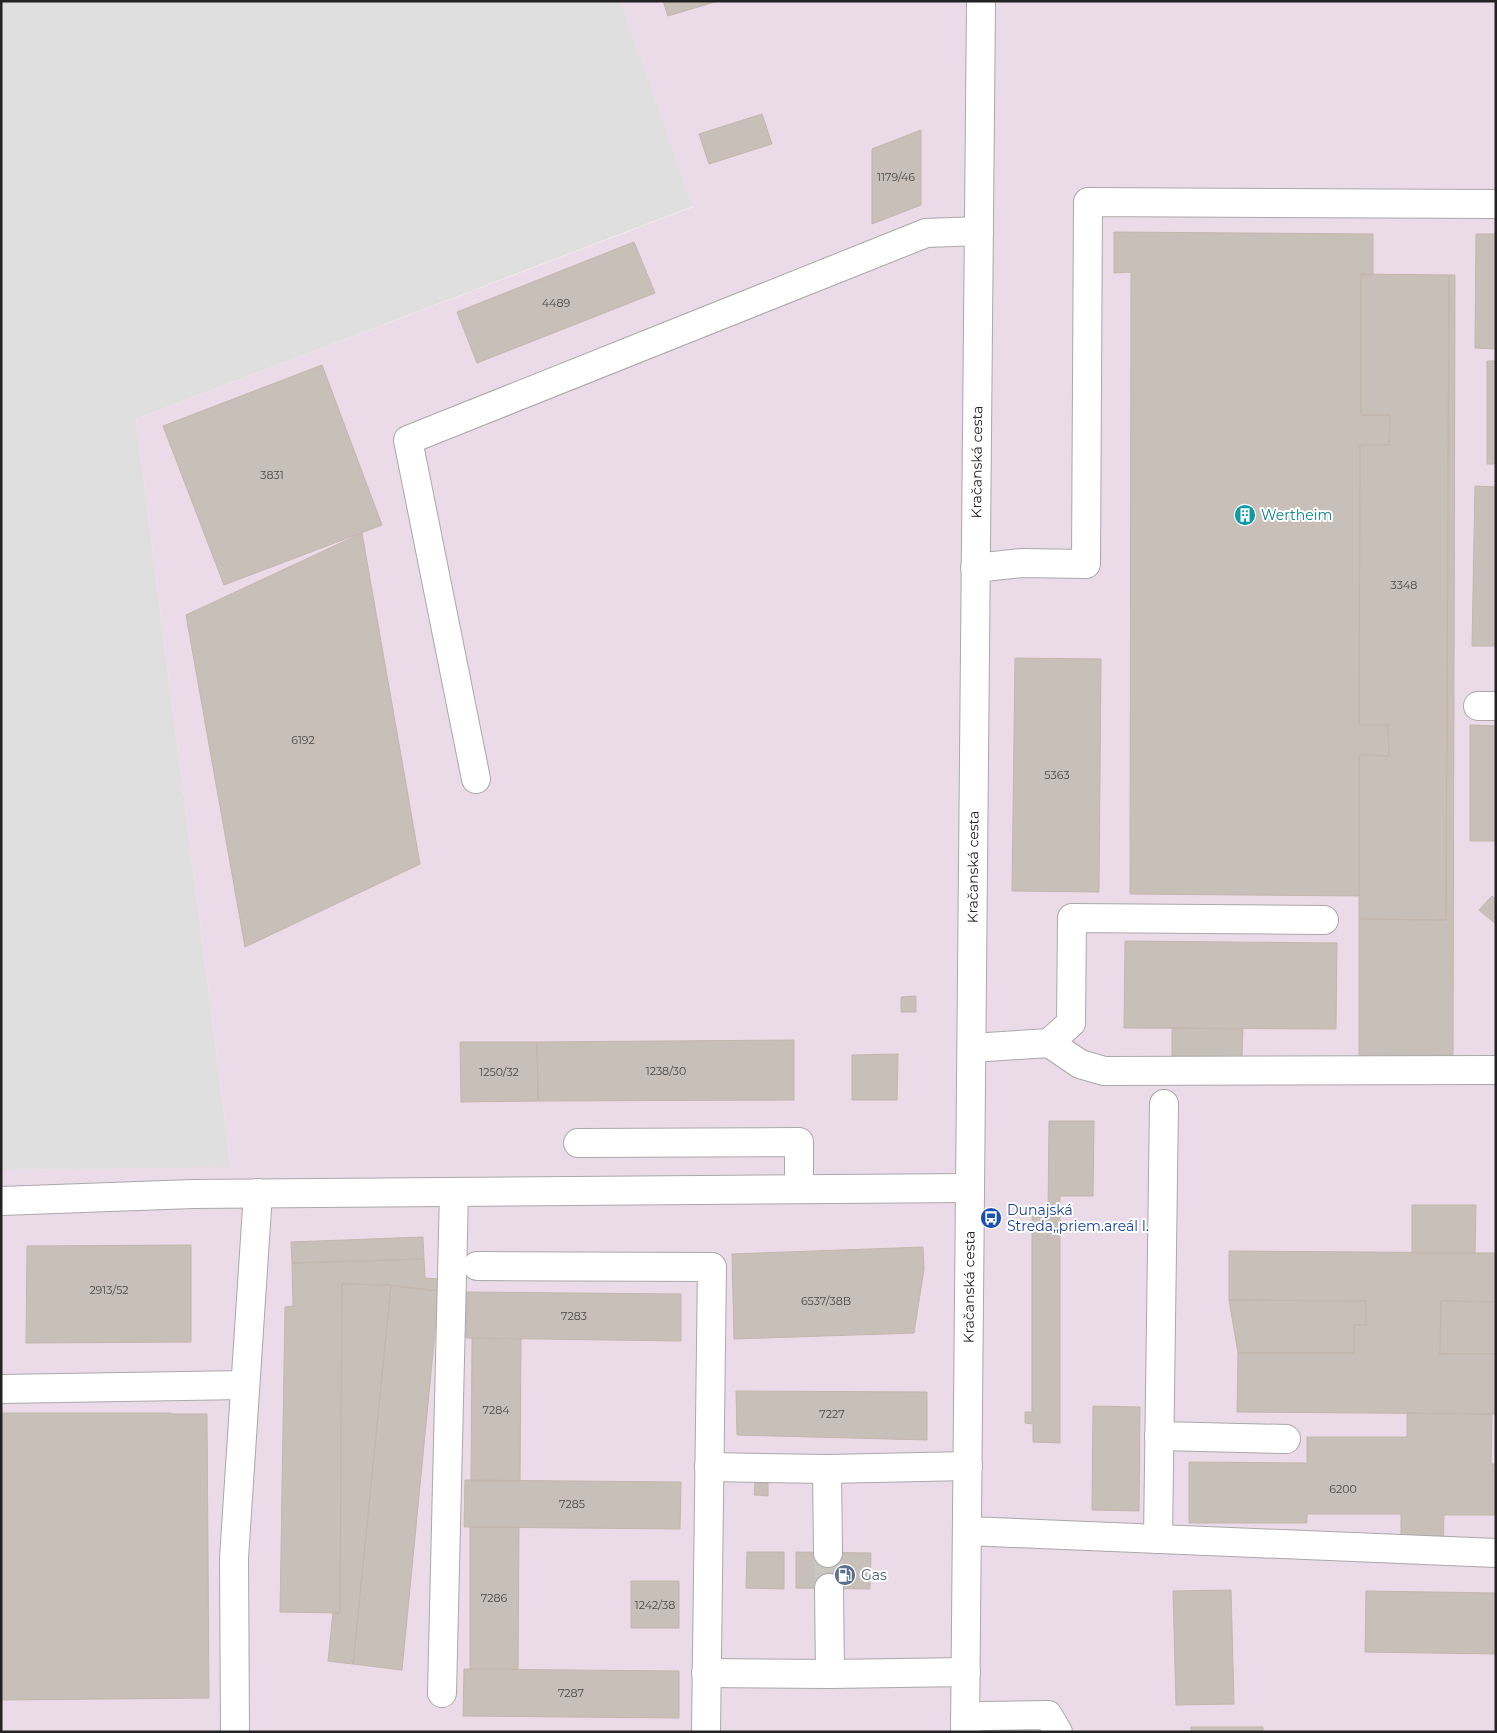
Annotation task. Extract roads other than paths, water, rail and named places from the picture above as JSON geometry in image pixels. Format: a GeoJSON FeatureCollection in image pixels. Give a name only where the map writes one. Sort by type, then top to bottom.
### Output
{"type":"FeatureCollection","features":[{"type":"Feature","properties":{"kind":"street","name":"Kračanská cesta"},"geometry":{"type":"LineString","coordinates":[[965,1725],[980,1]]}},
{"type":"Feature","properties":{"kind":"street"},"geometry":{"type":"LineString","coordinates":[[975,568],[1022,564],[1086,564],[1088,202],[1496,204]]}},
{"type":"Feature","properties":{"kind":"street"},"geometry":{"type":"LineString","coordinates":[[476,779],[408,440],[926,233],[978,231]]}},
{"type":"Feature","properties":{"kind":"street"},"geometry":{"type":"LineString","coordinates":[[972,1048],[1049,1042],[1072,1023],[1072,918],[1324,920]]}},
{"type":"Feature","properties":{"kind":"street"},"geometry":{"type":"LineString","coordinates":[[1049,1042],[1080,1064],[1104,1071],[1496,1070]]}},
{"type":"Feature","properties":{"kind":"street"},"geometry":{"type":"LineString","coordinates":[[1158,1539],[1164,1104]]}},
{"type":"Feature","properties":{"kind":"street"},"geometry":{"type":"LineString","coordinates":[[578,1143],[799,1142],[799,1189]]}},
{"type":"Feature","properties":{"kind":"street"},"geometry":{"type":"LineString","coordinates":[[1,1201],[258,1193],[970,1188]]}},
{"type":"Feature","properties":{"kind":"street"},"geometry":{"type":"LineString","coordinates":[[442,1693],[454,1192]]}},
{"type":"Feature","properties":{"kind":"street"},"geometry":{"type":"LineString","coordinates":[[235,1732],[234,1558],[258,1193]]}},
{"type":"Feature","properties":{"kind":"street"},"geometry":{"type":"LineString","coordinates":[[477,1266],[712,1267],[706,1732]]}},
{"type":"Feature","properties":{"kind":"street"},"geometry":{"type":"LineString","coordinates":[[1,1389],[245,1385]]}},
{"type":"Feature","properties":{"kind":"street"},"geometry":{"type":"LineString","coordinates":[[1159,1436],[1286,1439]]}},
{"type":"Feature","properties":{"kind":"street"},"geometry":{"type":"LineString","coordinates":[[709,1466],[827,1469],[968,1466]]}},
{"type":"Feature","properties":{"kind":"street"},"geometry":{"type":"LineString","coordinates":[[827,1469],[828,1553]]}},
{"type":"Feature","properties":{"kind":"street"},"geometry":{"type":"LineString","coordinates":[[967,1531],[1496,1553]]}},
{"type":"Feature","properties":{"kind":"street"},"geometry":{"type":"LineString","coordinates":[[829,1588],[830,1674]]}},
{"type":"Feature","properties":{"kind":"street"},"geometry":{"type":"LineString","coordinates":[[706,1673],[966,1672]]}},
{"type":"Feature","properties":{"kind":"street"},"geometry":{"type":"LineString","coordinates":[[965,1725],[985,1716],[1048,1715],[1058,1732]]}},
{"type":"Feature","properties":{"kind":"tunnel"},"geometry":{"type":"LineString","coordinates":[[828,1553],[829,1588]]}},
{"type":"Feature","properties":{"kind":"place","name":"Wertheim"},"geometry":{"type":"Point","coordinates":[1245,515]}},
{"type":"Feature","properties":{"kind":"place","name":"Dunajská Streda,,priem.areál I."},"geometry":{"type":"Point","coordinates":[991,1218]}},
{"type":"Feature","properties":{"kind":"place","name":"Gas"},"geometry":{"type":"Point","coordinates":[845,1575]}}]}
